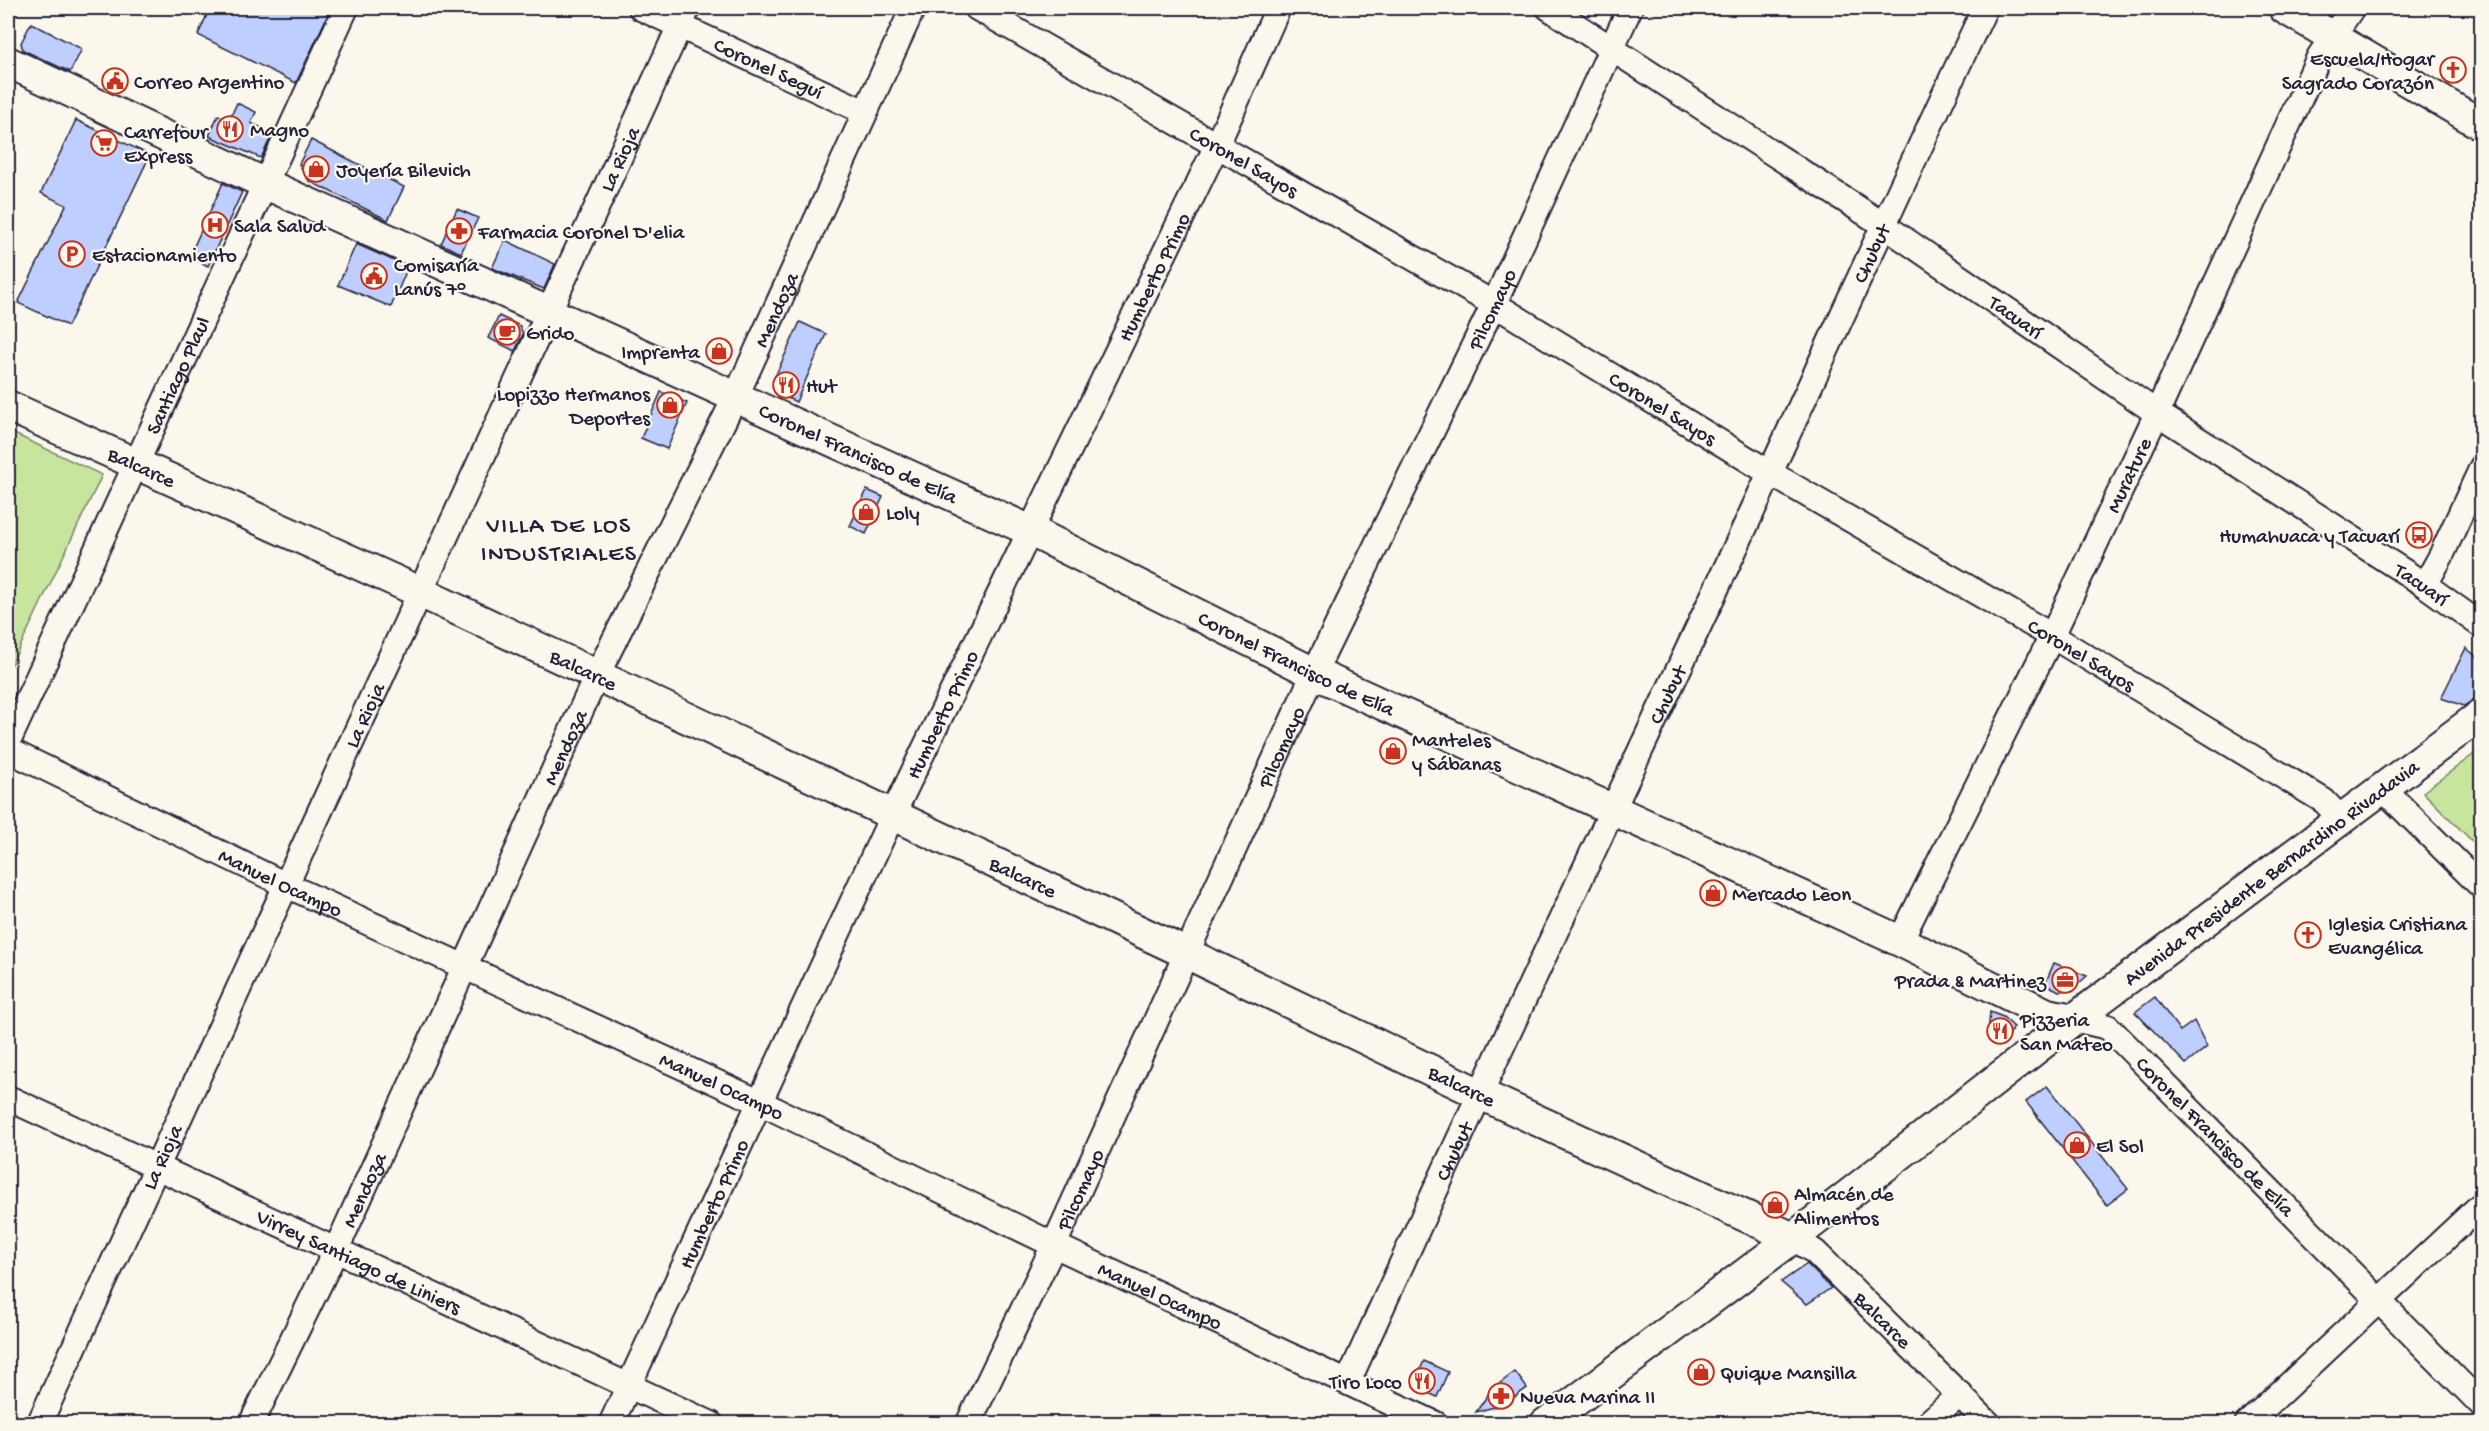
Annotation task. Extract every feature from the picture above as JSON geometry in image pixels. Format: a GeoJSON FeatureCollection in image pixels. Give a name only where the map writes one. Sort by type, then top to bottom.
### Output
{"type":"FeatureCollection","features":[{"type":"Feature","properties":{"kind":"street","name":"Santiago Plaul"},"geometry":{"type":"LineString","coordinates":[[8,742],[346,8]]}},
{"type":"Feature","properties":{"kind":"street","name":"Coronel Seguí"},"geometry":{"type":"LineString","coordinates":[[641,8],[684,16],[865,112]]}},
{"type":"Feature","properties":{"kind":"street","name":"Mendoza"},"geometry":{"type":"LineString","coordinates":[[252,1424],[336,1250],[597,675],[735,396],[913,8]]}},
{"type":"Feature","properties":{"kind":"street","name":"Coronel Sayos"},"geometry":{"type":"LineString","coordinates":[[977,8],[1494,304],[1770,473],[2052,636],[2324,801],[2341,819]]}},
{"type":"Feature","properties":{"kind":"street","name":"Humberto Primo"},"geometry":{"type":"LineString","coordinates":[[611,1424],[893,814],[1217,145],[1278,8]]}},
{"type":"Feature","properties":{"kind":"street","name":"Tacuarí"},"geometry":{"type":"LineString","coordinates":[[1549,8],[1882,224],[2157,413],[2425,585],[2481,626]]}},
{"type":"Feature","properties":{"kind":"street","name":"Pilcomayo"},"geometry":{"type":"LineString","coordinates":[[968,1424],[1054,1245],[1314,673],[1494,304],[1630,8]]}},
{"type":"Feature","properties":{"kind":"street","name":"Chubut"},"geometry":{"type":"LineString","coordinates":[[1348,1382],[1478,1093],[1613,810],[1770,473],[1882,224],[1985,8]]}},
{"type":"Feature","properties":{"kind":"street"},"geometry":{"type":"LineString","coordinates":[[2284,8],[2481,125]]}},
{"type":"Feature","properties":{"kind":"street","name":"Murature"},"geometry":{"type":"LineString","coordinates":[[1900,941],[2052,636],[2157,413],[2319,57],[2331,35],[2352,8]]}},
{"type":"Feature","properties":{"kind":"street","name":"La Rioja"},"geometry":{"type":"LineString","coordinates":[[39,1424],[158,1167],[284,884],[684,16]]}},
{"type":"Feature","properties":{"kind":"street","name":"Coronel Francisco de Elía"},"geometry":{"type":"LineString","coordinates":[[8,62],[547,313],[1031,531],[1314,673],[1900,941],[2047,1014],[2108,1027],[2380,1300],[2481,1405]]}},
{"type":"Feature","properties":{"kind":"street","name":"Balcarce"},"geometry":{"type":"LineString","coordinates":[[8,406],[420,592],[1186,952],[1478,1093],[1793,1238],[1815,1252],[1989,1424]]}},
{"type":"Feature","properties":{"kind":"street"},"geometry":{"type":"LineString","coordinates":[[2425,585],[2441,556],[2481,467]]}},
{"type":"Feature","properties":{"kind":"street","name":"Avenida Presidente Bernardino Rivadavia"},"geometry":{"type":"LineString","coordinates":[[1545,1424],[1793,1238],[2074,1019],[2481,714]]}},
{"type":"Feature","properties":{"kind":"street","name":"Manuel Ocampo"},"geometry":{"type":"LineString","coordinates":[[8,750],[284,884],[759,1102],[1054,1245],[1436,1424]]}},
{"type":"Feature","properties":{"kind":"street"},"geometry":{"type":"LineString","coordinates":[[2382,788],[2481,887]]}},
{"type":"Feature","properties":{"kind":"street","name":"Virrey Santiago de Liniers"},"geometry":{"type":"LineString","coordinates":[[8,1098],[711,1424]]}},
{"type":"Feature","properties":{"kind":"street"},"geometry":{"type":"LineString","coordinates":[[2247,1424],[2481,1204]]}},
{"type":"Feature","properties":{"kind":"street"},"geometry":{"type":"LineString","coordinates":[[1927,1424],[1960,1394]]}},
{"type":"Feature","properties":{"kind":"green space"},"geometry":{"type":"Polygon","coordinates":[[[8,431],[102,475],[8,672],[8,431]]]}},
{"type":"Feature","properties":{"kind":"green space"},"geometry":{"type":"Polygon","coordinates":[[[2481,749],[2482,849],[2481,850],[2423,792],[2481,749]]]}},
{"type":"Feature","properties":{"kind":"building"},"geometry":{"type":"Polygon","coordinates":[[[210,8],[331,8],[296,83],[198,35],[210,8]]]}},
{"type":"Feature","properties":{"kind":"building"},"geometry":{"type":"Polygon","coordinates":[[[31,23],[82,49],[70,72],[23,50],[21,43],[31,23]]]}},
{"type":"Feature","properties":{"kind":"building","name":"Magno"},"geometry":{"type":"Polygon","coordinates":[[[237,103],[256,112],[251,123],[273,133],[261,158],[209,136],[218,115],[229,120],[237,103]]]}},
{"type":"Feature","properties":{"kind":"building","name":"Estacionamiento"},"geometry":{"type":"Polygon","coordinates":[[[76,120],[150,155],[68,326],[18,303],[66,205],[41,193],[76,120]]]}},
{"type":"Feature","properties":{"kind":"building"},"geometry":{"type":"Polygon","coordinates":[[[311,140],[404,187],[388,220],[309,181],[299,164],[311,140]]]}},
{"type":"Feature","properties":{"kind":"building","name":"Sala Salud"},"geometry":{"type":"Polygon","coordinates":[[[223,183],[242,192],[208,266],[189,257],[223,183]]]}},
{"type":"Feature","properties":{"kind":"building","name":"Farmacia Coronel D'elia"},"geometry":{"type":"Polygon","coordinates":[[[457,209],[478,218],[461,253],[441,244],[457,209]]]}},
{"type":"Feature","properties":{"kind":"building"},"geometry":{"type":"Polygon","coordinates":[[[505,240],[555,264],[544,289],[492,268],[505,240]]]}},
{"type":"Feature","properties":{"kind":"building","name":"Comisaría Lanús 7°"},"geometry":{"type":"Polygon","coordinates":[[[356,244],[408,267],[391,307],[338,285],[356,244]]]}},
{"type":"Feature","properties":{"kind":"building","name":"Grido"},"geometry":{"type":"Polygon","coordinates":[[[499,316],[520,326],[523,334],[515,351],[488,338],[499,316]]]}},
{"type":"Feature","properties":{"kind":"building"},"geometry":{"type":"Polygon","coordinates":[[[800,322],[826,334],[796,402],[783,396],[774,379],[800,322]]]}},
{"type":"Feature","properties":{"kind":"building"},"geometry":{"type":"Polygon","coordinates":[[[661,392],[687,403],[667,449],[641,438],[661,392]]]}},
{"type":"Feature","properties":{"kind":"building","name":"Loly"},"geometry":{"type":"Polygon","coordinates":[[[867,490],[883,497],[866,534],[850,526],[867,490]]]}},
{"type":"Feature","properties":{"kind":"building"},"geometry":{"type":"Polygon","coordinates":[[[2466,648],[2481,660],[2481,694],[2464,706],[2441,698],[2466,648]]]}},
{"type":"Feature","properties":{"kind":"building","name":"Prada & Martinez"},"geometry":{"type":"Polygon","coordinates":[[[2054,963],[2087,976],[2071,990],[2059,991],[2045,984],[2054,963]]]}},
{"type":"Feature","properties":{"kind":"building"},"geometry":{"type":"Polygon","coordinates":[[[2155,997],[2180,1031],[2194,1021],[2207,1047],[2186,1064],[2135,1012],[2155,997]]]}},
{"type":"Feature","properties":{"kind":"building","name":"Pizzeria San Mateo"},"geometry":{"type":"Polygon","coordinates":[[[1990,1012],[2003,1017],[2014,1027],[2003,1043],[1988,1035],[1990,1012]]]}},
{"type":"Feature","properties":{"kind":"building","name":"El Sol"},"geometry":{"type":"Polygon","coordinates":[[[2047,1086],[2128,1189],[2107,1205],[2026,1102],[2047,1086]]]}},
{"type":"Feature","properties":{"kind":"building"},"geometry":{"type":"Polygon","coordinates":[[[1807,1264],[1831,1288],[1807,1304],[1781,1282],[1807,1264]]]}},
{"type":"Feature","properties":{"kind":"building"},"geometry":{"type":"Polygon","coordinates":[[[1424,1361],[1448,1372],[1437,1397],[1413,1386],[1424,1361]]]}},
{"type":"Feature","properties":{"kind":"building","name":"Nueva Marina II"},"geometry":{"type":"Polygon","coordinates":[[[1515,1372],[1527,1388],[1505,1404],[1476,1412],[1492,1389],[1515,1372]]]}},
{"type":"Feature","properties":{"kind":"place","name":"Escuela/Hogar Sagrado Corazón"},"geometry":{"type":"Point","coordinates":[2453,70]}},
{"type":"Feature","properties":{"kind":"place","name":"Correo Argentino"},"geometry":{"type":"Point","coordinates":[115,81]}},
{"type":"Feature","properties":{"kind":"place","name":"Magno"},"geometry":{"type":"Point","coordinates":[230,129]}},
{"type":"Feature","properties":{"kind":"place","name":"Carrefour Express"},"geometry":{"type":"Point","coordinates":[104,143]}},
{"type":"Feature","properties":{"kind":"place","name":"Joyería Bilevich"},"geometry":{"type":"Point","coordinates":[316,169]}},
{"type":"Feature","properties":{"kind":"place","name":"Sala Salud"},"geometry":{"type":"Point","coordinates":[215,225]}},
{"type":"Feature","properties":{"kind":"place","name":"Farmacia Coronel D'elia"},"geometry":{"type":"Point","coordinates":[459,231]}},
{"type":"Feature","properties":{"kind":"place","name":"Estacionamiento"},"geometry":{"type":"Point","coordinates":[72,254]}},
{"type":"Feature","properties":{"kind":"place","name":"Comisaría Lanús 7°"},"geometry":{"type":"Point","coordinates":[374,276]}},
{"type":"Feature","properties":{"kind":"place","name":"Grido"},"geometry":{"type":"Point","coordinates":[507,332]}},
{"type":"Feature","properties":{"kind":"place","name":"Imprenta"},"geometry":{"type":"Point","coordinates":[719,351]}},
{"type":"Feature","properties":{"kind":"place","name":"Hut"},"geometry":{"type":"Point","coordinates":[786,385]}},
{"type":"Feature","properties":{"kind":"place","name":"Lopizzo Hermanos Deportes"},"geometry":{"type":"Point","coordinates":[670,405]}},
{"type":"Feature","properties":{"kind":"place","name":"Loly"},"geometry":{"type":"Point","coordinates":[866,512]}},
{"type":"Feature","properties":{"kind":"place","name":"Humahuaca y Tacuarí"},"geometry":{"type":"Point","coordinates":[2419,535]}},
{"type":"Feature","properties":{"kind":"place","name":"Manteles y Sábanas"},"geometry":{"type":"Point","coordinates":[1393,751]}},
{"type":"Feature","properties":{"kind":"place","name":"Mercado Leon"},"geometry":{"type":"Point","coordinates":[1713,893]}},
{"type":"Feature","properties":{"kind":"place","name":"Iglesia Cristiana Evangélica"},"geometry":{"type":"Point","coordinates":[2308,935]}},
{"type":"Feature","properties":{"kind":"place","name":"Prada & Martinez"},"geometry":{"type":"Point","coordinates":[2065,980]}},
{"type":"Feature","properties":{"kind":"place","name":"Pizzeria San Mateo"},"geometry":{"type":"Point","coordinates":[2000,1031]}},
{"type":"Feature","properties":{"kind":"place","name":"El Sol"},"geometry":{"type":"Point","coordinates":[2077,1145]}},
{"type":"Feature","properties":{"kind":"place","name":"Almacén de Alimentos"},"geometry":{"type":"Point","coordinates":[1775,1205]}},
{"type":"Feature","properties":{"kind":"place","name":"Quique Mansilla"},"geometry":{"type":"Point","coordinates":[1701,1372]}},
{"type":"Feature","properties":{"kind":"place","name":"Tiro Loco"},"geometry":{"type":"Point","coordinates":[1422,1381]}},
{"type":"Feature","properties":{"kind":"place","name":"Nueva Marina II"},"geometry":{"type":"Point","coordinates":[1501,1396]}},
{"type":"Feature","properties":{"kind":"district","name":"VILLA DE LOS INDUSTRIALES"},"geometry":{"type":"Point","coordinates":[559,538]}}]}
